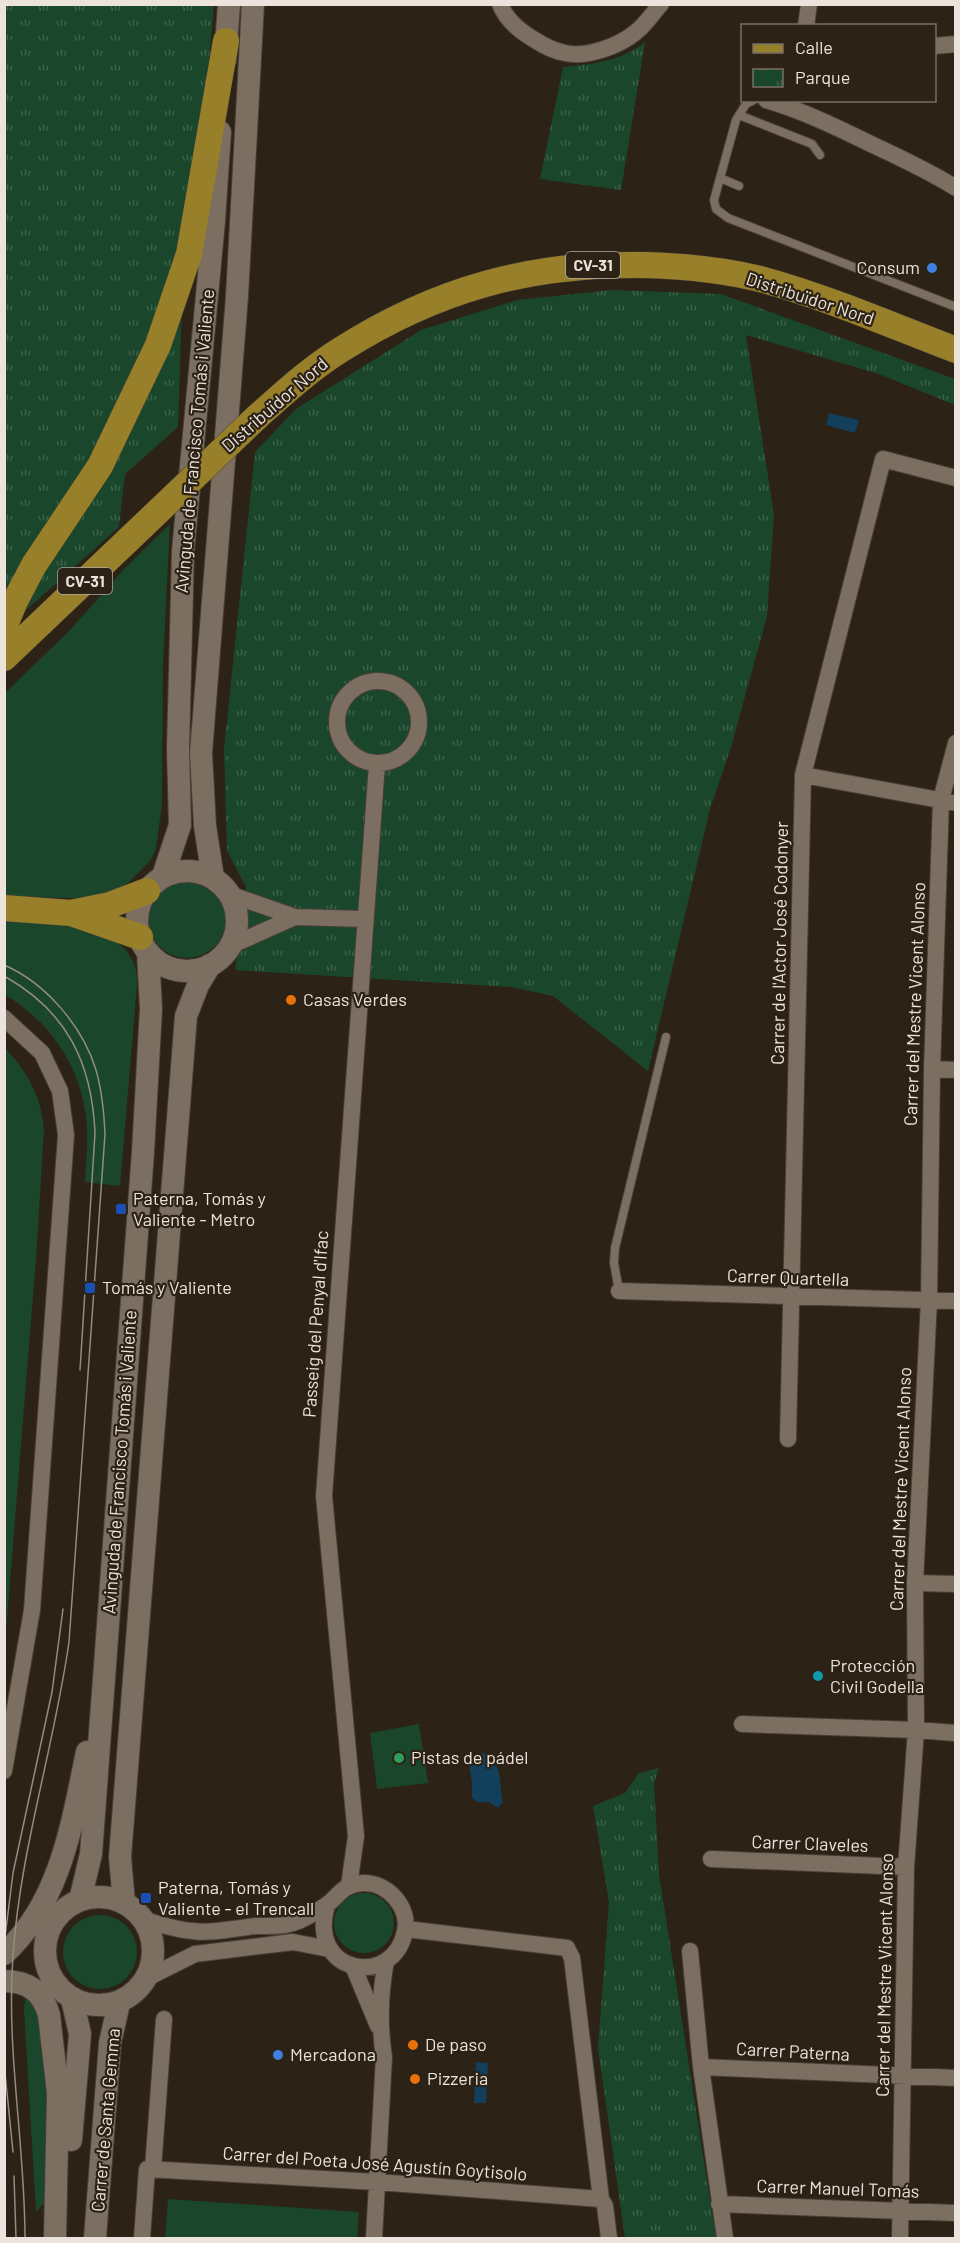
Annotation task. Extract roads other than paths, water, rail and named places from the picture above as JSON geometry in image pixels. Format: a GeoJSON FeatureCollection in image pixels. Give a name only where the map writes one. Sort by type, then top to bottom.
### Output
{"type":"FeatureCollection","features":[{"type":"Feature","properties":{"kind":"main road","name":"Avinguda de Francisco Tomás i Valiente"},"geometry":{"type":"LineString","coordinates":[[155,884],[180,825],[178,750],[183,550],[214,221],[229,4]]}},
{"type":"Feature","properties":{"kind":"main road","name":"Avinguda de Francisco Tomás i Valiente"},"geometry":{"type":"LineString","coordinates":[[213,878],[205,826],[201,753],[237,296],[253,4]]}},
{"type":"Feature","properties":{"kind":"main road"},"geometry":{"type":"LineString","coordinates":[[4,627],[34,565],[100,466],[158,345],[189,254],[226,41]]}},
{"type":"Feature","properties":{"kind":"main road","name":"Distribuïdor Nord"},"geometry":{"type":"LineString","coordinates":[[4,658],[257,417],[299,380],[341,349],[385,324],[420,307],[491,281],[528,273],[598,264],[674,266],[763,280],[956,350]]}},
{"type":"Feature","properties":{"kind":"main road"},"geometry":{"type":"LineString","coordinates":[[71,914],[110,905],[175,872],[201,873],[213,878],[230,894],[236,911],[236,929],[230,946],[221,957],[197,970],[170,968],[158,961],[144,945],[137,922],[139,905],[155,884]]}},
{"type":"Feature","properties":{"kind":"main road"},"geometry":{"type":"LineString","coordinates":[[4,908],[71,914],[144,945]]}},
{"type":"Feature","properties":{"kind":"main road","name":"Avinguda de Francisco Tomás i Valiente"},"geometry":{"type":"LineString","coordinates":[[80,1900],[91,1854],[143,1152],[151,1008],[144,945]]}},
{"type":"Feature","properties":{"kind":"main road","name":"Avinguda de Francisco Tomás i Valiente"},"geometry":{"type":"LineString","coordinates":[[124,1903],[120,1857],[186,1016],[198,985],[210,965]]}},
{"type":"Feature","properties":{"kind":"main road"},"geometry":{"type":"LineString","coordinates":[[4,1954],[34,1918],[58,1871],[87,1752],[107,1635]]}},
{"type":"Feature","properties":{"kind":"main road"},"geometry":{"type":"LineString","coordinates":[[95,1897],[110,1898],[124,1903],[144,1920],[151,1934],[154,1949],[153,1964],[147,1978],[135,1993],[119,2003],[103,2006],[87,2005],[72,1999],[58,1988],[49,1972],[45,1956],[46,1938],[53,1922],[65,1908],[80,1900],[95,1897]]}},
{"type":"Feature","properties":{"kind":"main road"},"geometry":{"type":"LineString","coordinates":[[4,1980],[30,1986],[46,2004],[49,2015],[58,2093],[55,2238]]}},
{"type":"Feature","properties":{"kind":"main road","name":"Carrer de Santa Gemma"},"geometry":{"type":"LineString","coordinates":[[63,2238],[80,2034],[72,1999]]}},
{"type":"Feature","properties":{"kind":"main road","name":"Carrer de Santa Gemma"},"geometry":{"type":"LineString","coordinates":[[95,2238],[110,2043],[119,2003]]}},
{"type":"Feature","properties":{"kind":"street"},"geometry":{"type":"LineString","coordinates":[[500,4],[503,13],[523,33],[545,46],[567,54],[592,52],[636,33],[661,4]]}},
{"type":"Feature","properties":{"kind":"street"},"geometry":{"type":"LineString","coordinates":[[806,24],[809,4]]}},
{"type":"Feature","properties":{"kind":"street"},"geometry":{"type":"LineString","coordinates":[[936,46],[956,44]]}},
{"type":"Feature","properties":{"kind":"street"},"geometry":{"type":"LineString","coordinates":[[772,102],[823,120],[935,175],[956,188]]}},
{"type":"Feature","properties":{"kind":"street","name":"Carrer de l'Actor José Codonyer"},"geometry":{"type":"LineString","coordinates":[[788,1438],[803,775],[883,459],[956,478]]}},
{"type":"Feature","properties":{"kind":"street"},"geometry":{"type":"LineString","coordinates":[[378,681],[392,683],[405,691],[414,702],[419,715],[418,731],[413,744],[404,755],[391,762],[376,764],[362,761],[349,753],[340,741],[336,728],[337,713],[342,701],[351,690],[364,683],[378,681]]}},
{"type":"Feature","properties":{"kind":"street","name":"Carrer del Mestre Vicent Alonso"},"geometry":{"type":"LineString","coordinates":[[900,2238],[906,1867],[916,1730],[915,1583],[929,1300],[932,1069],[948,801],[956,743]]}},
{"type":"Feature","properties":{"kind":"street","name":"Passeig del Penyal d'Ifac"},"geometry":{"type":"LineString","coordinates":[[349,1886],[356,1836],[324,1496],[376,764]]}},
{"type":"Feature","properties":{"kind":"street"},"geometry":{"type":"LineString","coordinates":[[803,775],[948,801]]}},
{"type":"Feature","properties":{"kind":"street"},"geometry":{"type":"LineString","coordinates":[[230,894],[295,917],[364,919]]}},
{"type":"Feature","properties":{"kind":"street"},"geometry":{"type":"LineString","coordinates":[[230,946],[295,917]]}},
{"type":"Feature","properties":{"kind":"street"},"geometry":{"type":"LineString","coordinates":[[4,1018],[42,1053],[60,1091],[66,1135],[32,1610],[4,1771]]}},
{"type":"Feature","properties":{"kind":"street"},"geometry":{"type":"LineString","coordinates":[[932,1069],[956,1070]]}},
{"type":"Feature","properties":{"kind":"street","name":"Carrer Quartella"},"geometry":{"type":"LineString","coordinates":[[619,1291],[791,1298],[956,1301]]}},
{"type":"Feature","properties":{"kind":"street"},"geometry":{"type":"LineString","coordinates":[[915,1583],[956,1584]]}},
{"type":"Feature","properties":{"kind":"street"},"geometry":{"type":"LineString","coordinates":[[742,1724],[956,1733]]}},
{"type":"Feature","properties":{"kind":"street","name":"Carrer Claveles"},"geometry":{"type":"LineString","coordinates":[[711,1859],[906,1867]]}},
{"type":"Feature","properties":{"kind":"street"},"geometry":{"type":"LineString","coordinates":[[363,1883],[375,1885],[388,1891],[399,1902],[405,1915],[406,1929],[401,1946],[386,1961],[367,1967],[353,1966],[339,1959],[329,1949],[323,1936],[322,1921],[327,1905],[336,1894],[349,1886],[363,1883]]}},
{"type":"Feature","properties":{"kind":"street"},"geometry":{"type":"LineString","coordinates":[[144,1920],[193,1932],[293,1923],[327,1905]]}},
{"type":"Feature","properties":{"kind":"street"},"geometry":{"type":"LineString","coordinates":[[406,1929],[567,1948],[572,1958],[601,2199],[605,2206],[609,2238]]}},
{"type":"Feature","properties":{"kind":"street"},"geometry":{"type":"LineString","coordinates":[[147,1978],[195,1954],[292,1942],[329,1949]]}},
{"type":"Feature","properties":{"kind":"street"},"geometry":{"type":"LineString","coordinates":[[690,1951],[701,2067],[725,2238]]}},
{"type":"Feature","properties":{"kind":"street"},"geometry":{"type":"LineString","coordinates":[[379,2030],[386,1961]]}},
{"type":"Feature","properties":{"kind":"street"},"geometry":{"type":"LineString","coordinates":[[353,1966],[379,2030],[384,2057],[374,2238]]}},
{"type":"Feature","properties":{"kind":"street"},"geometry":{"type":"LineString","coordinates":[[142,2238],[164,2019]]}},
{"type":"Feature","properties":{"kind":"street","name":"Carrer Paterna"},"geometry":{"type":"LineString","coordinates":[[701,2067],[956,2078]]}},
{"type":"Feature","properties":{"kind":"street","name":"Carrer del Poeta José Agustín Goytisolo"},"geometry":{"type":"LineString","coordinates":[[150,2169],[377,2182],[601,2199]]}},
{"type":"Feature","properties":{"kind":"street","name":"Carrer Manuel Tomás"},"geometry":{"type":"LineString","coordinates":[[720,2204],[956,2213]]}},
{"type":"Feature","properties":{"kind":"lane"},"geometry":{"type":"LineString","coordinates":[[750,102],[739,115],[714,200],[716,208],[728,218],[956,307]]}},
{"type":"Feature","properties":{"kind":"lane"},"geometry":{"type":"LineString","coordinates":[[739,115],[812,144],[820,155]]}},
{"type":"Feature","properties":{"kind":"lane"},"geometry":{"type":"LineString","coordinates":[[720,178],[739,186]]}},
{"type":"Feature","properties":{"kind":"lane"},"geometry":{"type":"LineString","coordinates":[[619,1291],[614,1263],[615,1248],[666,1037]]}},
{"type":"Feature","properties":{"kind":"water"},"geometry":{"type":"Polygon","coordinates":[[[829,413],[859,420],[855,433],[826,425],[829,413]]]}},
{"type":"Feature","properties":{"kind":"water"},"geometry":{"type":"Polygon","coordinates":[[[484,1753],[495,1762],[499,1774],[503,1802],[498,1808],[488,1802],[477,1802],[472,1798],[469,1764],[475,1755],[484,1753]]]}},
{"type":"Feature","properties":{"kind":"water"},"geometry":{"type":"Polygon","coordinates":[[[476,2062],[488,2063],[486,2103],[474,2103],[476,2062]]]}},
{"type":"Feature","properties":{"kind":"tram line"},"geometry":{"type":"LineString","coordinates":[[4,965],[34,983],[48,995],[61,1008],[82,1038],[98,1078],[105,1134],[69,1642],[23,1877],[13,1956],[12,2027],[25,2238]]}},
{"type":"Feature","properties":{"kind":"tram line"},"geometry":{"type":"LineString","coordinates":[[4,976],[44,1005],[60,1023],[82,1062],[93,1108],[95,1133],[80,1370]]}},
{"type":"Feature","properties":{"kind":"tram line"},"geometry":{"type":"LineString","coordinates":[[4,1945],[13,1873],[52,1692],[63,1609]]}},
{"type":"Feature","properties":{"kind":"tram line"},"geometry":{"type":"LineString","coordinates":[[4,2063],[13,2152]]}},
{"type":"Feature","properties":{"kind":"tram line"},"geometry":{"type":"LineString","coordinates":[[14,2176],[16,2238]]}},
{"type":"Feature","properties":{"kind":"place","name":"Consum"},"geometry":{"type":"Point","coordinates":[932,268]}},
{"type":"Feature","properties":{"kind":"place","name":"Casas Verdes"},"geometry":{"type":"Point","coordinates":[291,1000]}},
{"type":"Feature","properties":{"kind":"place","name":"Paterna, Tomás y Valiente - Metro"},"geometry":{"type":"Point","coordinates":[121,1209]}},
{"type":"Feature","properties":{"kind":"place","name":"Tomás y Valiente"},"geometry":{"type":"Point","coordinates":[90,1288]}},
{"type":"Feature","properties":{"kind":"place","name":"Protección Civil Godella"},"geometry":{"type":"Point","coordinates":[818,1676]}},
{"type":"Feature","properties":{"kind":"place","name":"Pistas de pádel"},"geometry":{"type":"Point","coordinates":[399,1758]}},
{"type":"Feature","properties":{"kind":"place","name":"Paterna, Tomás y Valiente - el Trencall"},"geometry":{"type":"Point","coordinates":[146,1898]}},
{"type":"Feature","properties":{"kind":"place","name":"De paso"},"geometry":{"type":"Point","coordinates":[413,2045]}},
{"type":"Feature","properties":{"kind":"place","name":"Mercadona"},"geometry":{"type":"Point","coordinates":[278,2055]}},
{"type":"Feature","properties":{"kind":"place","name":"Pizzeria"},"geometry":{"type":"Point","coordinates":[415,2079]}}]}
